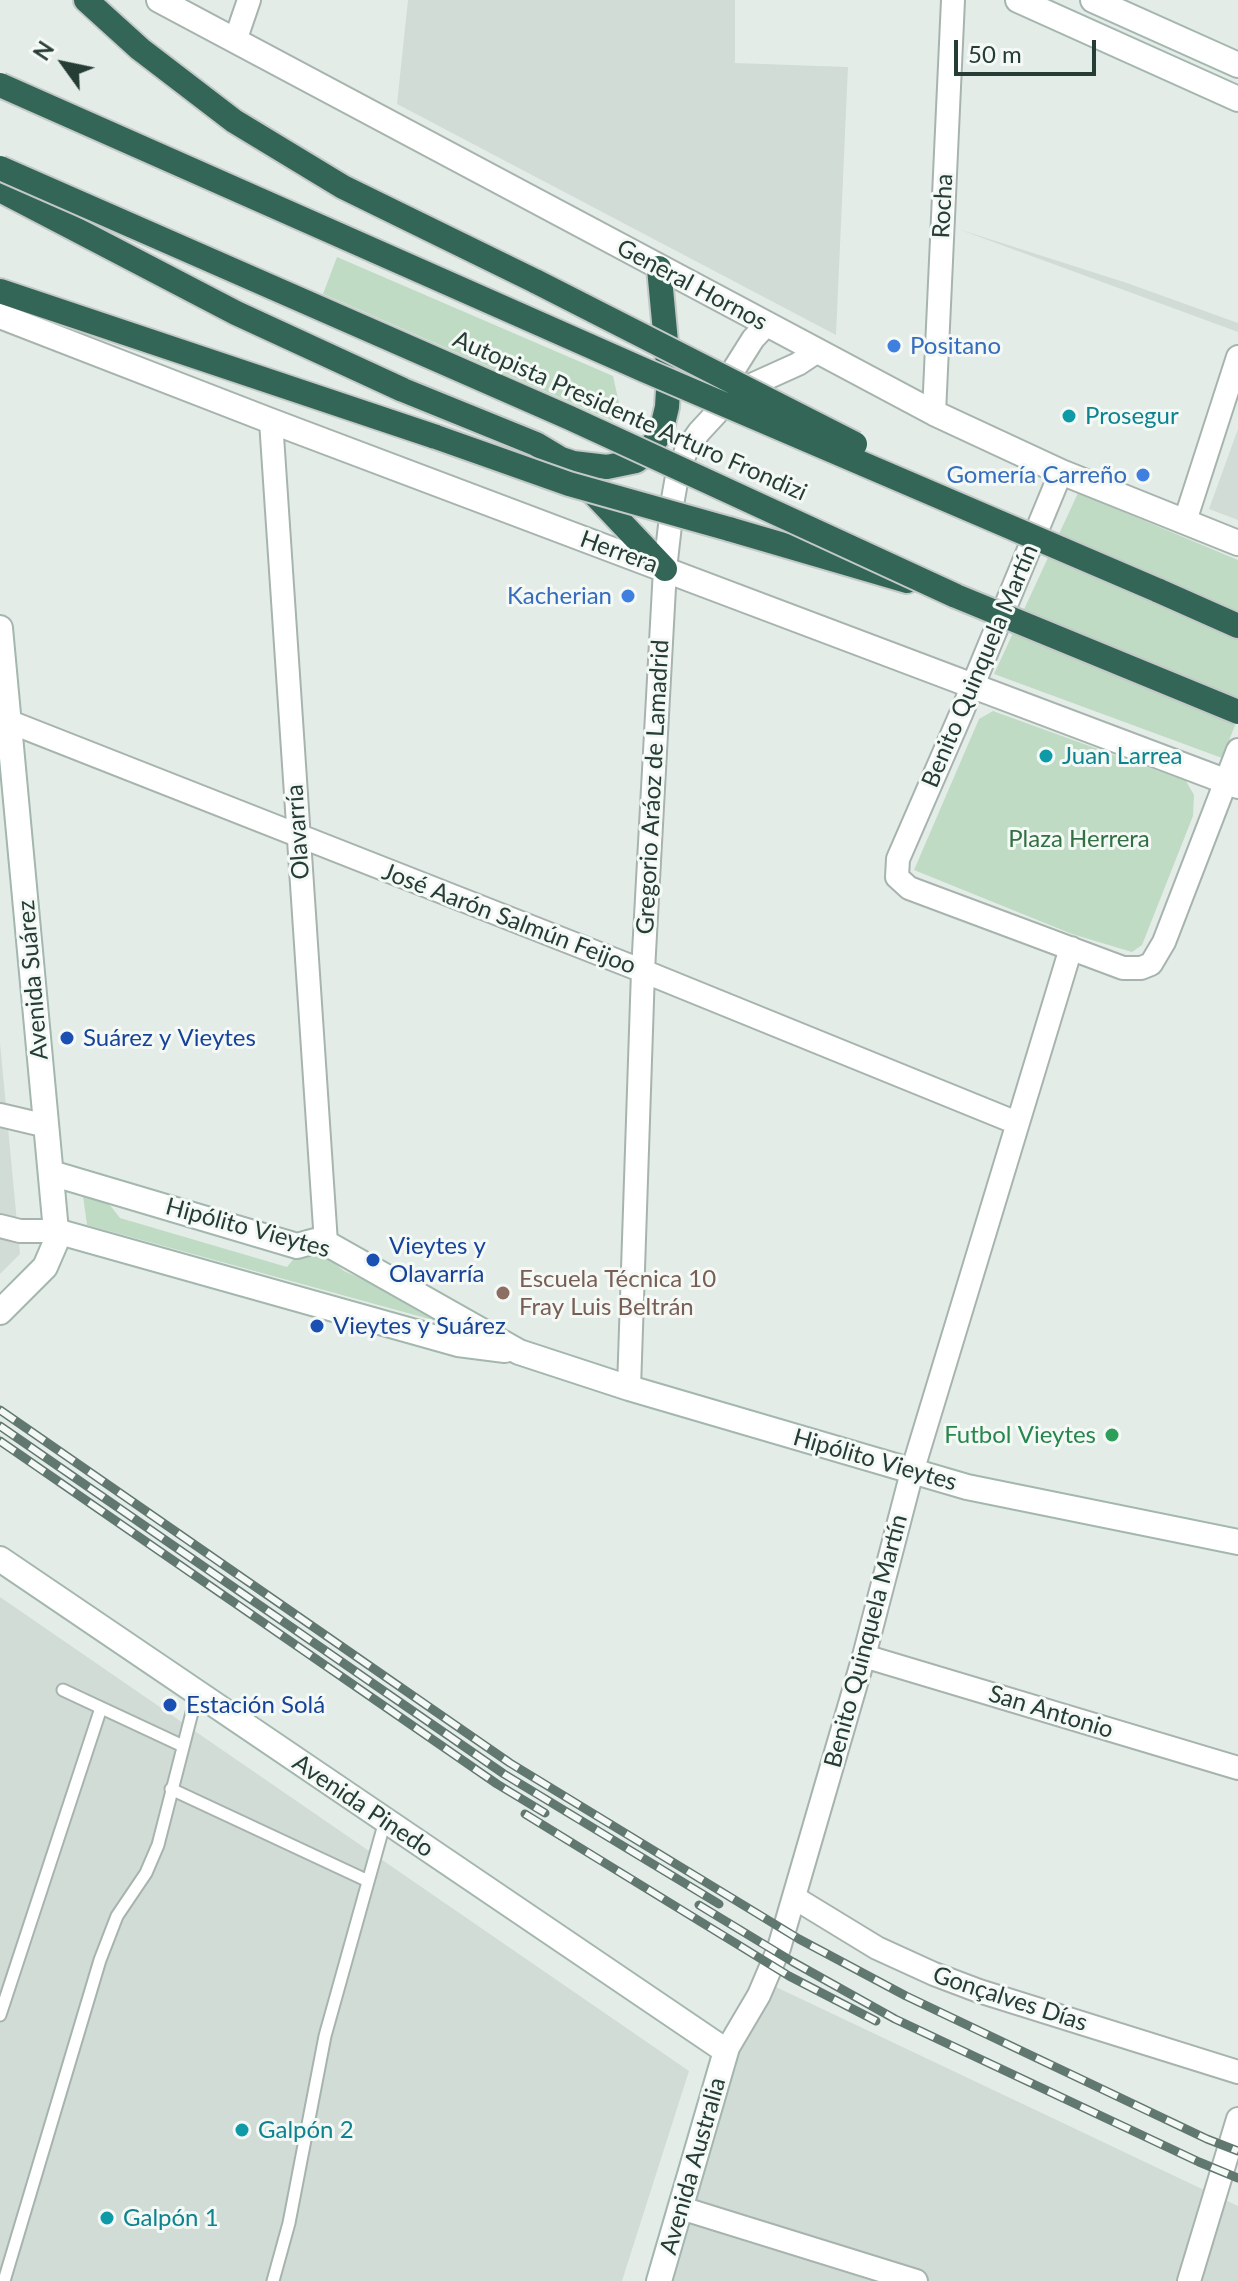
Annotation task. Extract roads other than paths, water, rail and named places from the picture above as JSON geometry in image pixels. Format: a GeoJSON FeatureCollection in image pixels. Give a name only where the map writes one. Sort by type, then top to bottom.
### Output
{"type":"FeatureCollection","features":[{"type":"Feature","properties":{"kind":"highway"},"geometry":{"type":"LineString","coordinates":[[86,0],[140,49],[245,128],[343,187],[870,452],[920,488]]}},
{"type":"Feature","properties":{"kind":"highway","name":"Autopista Presidente Arturo Frondizi"},"geometry":{"type":"LineString","coordinates":[[0,85],[644,370],[1238,626]]}},
{"type":"Feature","properties":{"kind":"highway","name":"Autopista Presidente Arturo Frondizi"},"geometry":{"type":"LineString","coordinates":[[0,168],[570,418],[956,596],[1238,712]]}},
{"type":"Feature","properties":{"kind":"highway"},"geometry":{"type":"LineString","coordinates":[[0,190],[236,313],[403,390],[536,444],[573,463],[607,467],[636,461],[648,452],[661,432],[667,407],[669,374],[659,268]]}},
{"type":"Feature","properties":{"kind":"highway"},"geometry":{"type":"LineString","coordinates":[[0,291],[569,484],[956,596]]}},
{"type":"Feature","properties":{"kind":"highway"},"geometry":{"type":"LineString","coordinates":[[561,459],[665,569]]}},
{"type":"Feature","properties":{"kind":"highway"},"geometry":{"type":"LineString","coordinates":[[1157,590],[1238,616]]}},
{"type":"Feature","properties":{"kind":"main road","name":"General Hornos"},"geometry":{"type":"LineString","coordinates":[[159,0],[934,413],[1061,472],[1238,543]]}},
{"type":"Feature","properties":{"kind":"main road"},"geometry":{"type":"LineString","coordinates":[[1018,0],[1238,99]]}},
{"type":"Feature","properties":{"kind":"main road"},"geometry":{"type":"LineString","coordinates":[[1093,0],[1238,65]]}},
{"type":"Feature","properties":{"kind":"main road","name":"Herrera"},"geometry":{"type":"LineString","coordinates":[[0,316],[1232,784]]}},
{"type":"Feature","properties":{"kind":"main road","name":"Avenida Suárez"},"geometry":{"type":"LineString","coordinates":[[0,628],[4,719],[56,1231],[55,1244],[45,1267],[0,1312]]}},
{"type":"Feature","properties":{"kind":"main road","name":"Hipólito Vieytes"},"geometry":{"type":"LineString","coordinates":[[51,1173],[297,1246],[315,1241],[326,1243],[519,1352]]}},
{"type":"Feature","properties":{"kind":"main road","name":"Hipólito Vieytes"},"geometry":{"type":"LineString","coordinates":[[56,1231],[458,1344],[519,1352],[629,1388],[967,1487],[1238,1542]]}},
{"type":"Feature","properties":{"kind":"main road","name":"Avenida Pinedo"},"geometry":{"type":"LineString","coordinates":[[0,1559],[726,2051]]}},
{"type":"Feature","properties":{"kind":"main road","name":"Avenida Australia"},"geometry":{"type":"LineString","coordinates":[[659,2281],[726,2051]]}},
{"type":"Feature","properties":{"kind":"street"},"geometry":{"type":"LineString","coordinates":[[235,41],[249,0]]}},
{"type":"Feature","properties":{"kind":"street","name":"Rocha"},"geometry":{"type":"LineString","coordinates":[[934,413],[953,0]]}},
{"type":"Feature","properties":{"kind":"street","name":"Gregorio Aráoz de Lamadrid"},"geometry":{"type":"LineString","coordinates":[[629,1388],[643,971],[668,532],[683,456],[753,339],[766,325]]}},
{"type":"Feature","properties":{"kind":"street","name":"Gregorio Aráoz de Lamadrid"},"geometry":{"type":"LineString","coordinates":[[699,432],[736,392],[798,364],[816,352]]}},
{"type":"Feature","properties":{"kind":"street"},"geometry":{"type":"LineString","coordinates":[[1185,521],[1238,357]]}},
{"type":"Feature","properties":{"kind":"street","name":"Olavarría"},"geometry":{"type":"LineString","coordinates":[[271,421],[326,1243]]}},
{"type":"Feature","properties":{"kind":"street","name":"Benito Quinquela Martín"},"geometry":{"type":"LineString","coordinates":[[726,2051],[766,1981],[795,1898],[864,1656],[912,1472],[1071,948],[909,888],[897,877],[898,859],[1061,472]]}},
{"type":"Feature","properties":{"kind":"street","name":"José Aarón Salmún Feijoo"},"geometry":{"type":"LineString","coordinates":[[4,719],[643,971],[1017,1123]]}},
{"type":"Feature","properties":{"kind":"street"},"geometry":{"type":"LineString","coordinates":[[1071,948],[1123,968],[1141,968],[1151,964],[1164,942],[1232,784],[1238,750]]}},
{"type":"Feature","properties":{"kind":"street"},"geometry":{"type":"LineString","coordinates":[[0,1115],[47,1126]]}},
{"type":"Feature","properties":{"kind":"street"},"geometry":{"type":"LineString","coordinates":[[0,1226],[20,1231],[56,1231]]}},
{"type":"Feature","properties":{"kind":"street","name":"San Antonio"},"geometry":{"type":"LineString","coordinates":[[864,1656],[1238,1768]]}},
{"type":"Feature","properties":{"kind":"street","name":"Gonçalves Días"},"geometry":{"type":"LineString","coordinates":[[795,1898],[877,1948],[926,1971],[979,1991],[1238,2072]]}},
{"type":"Feature","properties":{"kind":"street"},"geometry":{"type":"LineString","coordinates":[[1189,2281],[1238,2119]]}},
{"type":"Feature","properties":{"kind":"street"},"geometry":{"type":"LineString","coordinates":[[681,2208],[916,2281]]}},
{"type":"Feature","properties":{"kind":"lane"},"geometry":{"type":"LineString","coordinates":[[63,1690],[183,1746]]}},
{"type":"Feature","properties":{"kind":"lane"},"geometry":{"type":"LineString","coordinates":[[4,2281],[100,1960],[117,1916],[153,1860],[197,1693]]}},
{"type":"Feature","properties":{"kind":"lane"},"geometry":{"type":"LineString","coordinates":[[0,2015],[101,1708]]}},
{"type":"Feature","properties":{"kind":"lane"},"geometry":{"type":"LineString","coordinates":[[171,1789],[366,1880]]}},
{"type":"Feature","properties":{"kind":"lane"},"geometry":{"type":"LineString","coordinates":[[273,2281],[289,2223],[325,2036],[366,1880],[385,1821]]}},
{"type":"Feature","properties":{"kind":"railway"},"geometry":{"type":"LineString","coordinates":[[0,1410],[510,1763],[799,1939],[906,1996],[1238,2151]]}},
{"type":"Feature","properties":{"kind":"railway"},"geometry":{"type":"LineString","coordinates":[[0,1426],[504,1774],[719,1904]]}},
{"type":"Feature","properties":{"kind":"railway"},"geometry":{"type":"LineString","coordinates":[[0,1441],[497,1784],[545,1813]]}},
{"type":"Feature","properties":{"kind":"railway"},"geometry":{"type":"LineString","coordinates":[[525,1814],[789,1976],[876,2021]]}},
{"type":"Feature","properties":{"kind":"railway"},"geometry":{"type":"LineString","coordinates":[[699,1905],[895,2019],[1238,2178]]}},
{"type":"Feature","properties":{"kind":"place","name":"Positano"},"geometry":{"type":"Point","coordinates":[894,346]}},
{"type":"Feature","properties":{"kind":"place","name":"Prosegur"},"geometry":{"type":"Point","coordinates":[1069,416]}},
{"type":"Feature","properties":{"kind":"place","name":"Gomería Carreño"},"geometry":{"type":"Point","coordinates":[1143,475]}},
{"type":"Feature","properties":{"kind":"place","name":"Kacherian"},"geometry":{"type":"Point","coordinates":[628,596]}},
{"type":"Feature","properties":{"kind":"place","name":"Juan Larrea"},"geometry":{"type":"Point","coordinates":[1046,756]}},
{"type":"Feature","properties":{"kind":"place","name":"Suárez y Vieytes"},"geometry":{"type":"Point","coordinates":[67,1038]}},
{"type":"Feature","properties":{"kind":"place","name":"Vieytes y Olavarría"},"geometry":{"type":"Point","coordinates":[373,1260]}},
{"type":"Feature","properties":{"kind":"place","name":"Escuela Técnica 10 Fray Luis Beltrán"},"geometry":{"type":"Point","coordinates":[503,1293]}},
{"type":"Feature","properties":{"kind":"place","name":"Vieytes y Suárez"},"geometry":{"type":"Point","coordinates":[317,1326]}},
{"type":"Feature","properties":{"kind":"place","name":"Futbol Vieytes"},"geometry":{"type":"Point","coordinates":[1112,1435]}},
{"type":"Feature","properties":{"kind":"place","name":"Estación Solá"},"geometry":{"type":"Point","coordinates":[170,1705]}},
{"type":"Feature","properties":{"kind":"place","name":"Galpón 2"},"geometry":{"type":"Point","coordinates":[242,2130]}},
{"type":"Feature","properties":{"kind":"place","name":"Galpón 1"},"geometry":{"type":"Point","coordinates":[107,2218]}},
{"type":"Feature","properties":{"kind":"park label","name":"Plaza Herrera"},"geometry":{"type":"Point","coordinates":[1079,839]}}]}
